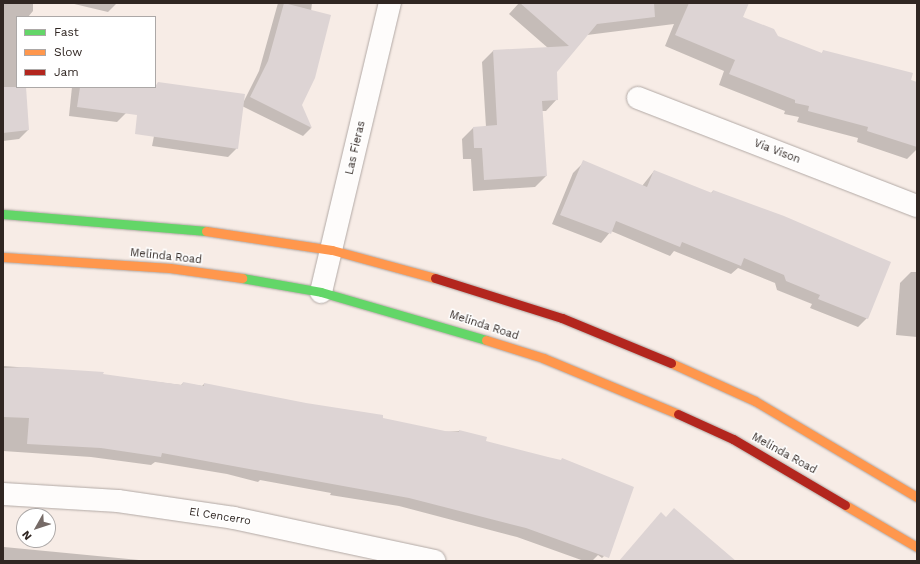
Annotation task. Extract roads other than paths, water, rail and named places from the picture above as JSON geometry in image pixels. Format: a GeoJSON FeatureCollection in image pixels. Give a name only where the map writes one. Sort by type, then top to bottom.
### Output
{"type":"FeatureCollection","features":[{"type":"Feature","properties":{"kind":"main road"},"geometry":{"type":"LineString","coordinates":[[3,214],[183,228],[332,250],[517,303],[562,318],[689,370],[781,416],[917,497]]}},
{"type":"Feature","properties":{"kind":"main road","name":"Melinda Road"},"geometry":{"type":"LineString","coordinates":[[3,257],[170,268],[321,292],[436,323],[543,358],[629,392],[733,438],[917,547]]}},
{"type":"Feature","properties":{"kind":"street","name":"Las Fieras"},"geometry":{"type":"LineString","coordinates":[[321,292],[390,3]]}},
{"type":"Feature","properties":{"kind":"street","name":"Via Vison"},"geometry":{"type":"LineString","coordinates":[[638,98],[917,206]]}},
{"type":"Feature","properties":{"kind":"street","name":"El Cencerro"},"geometry":{"type":"LineString","coordinates":[[3,494],[118,502],[234,518],[434,561]]}}]}
